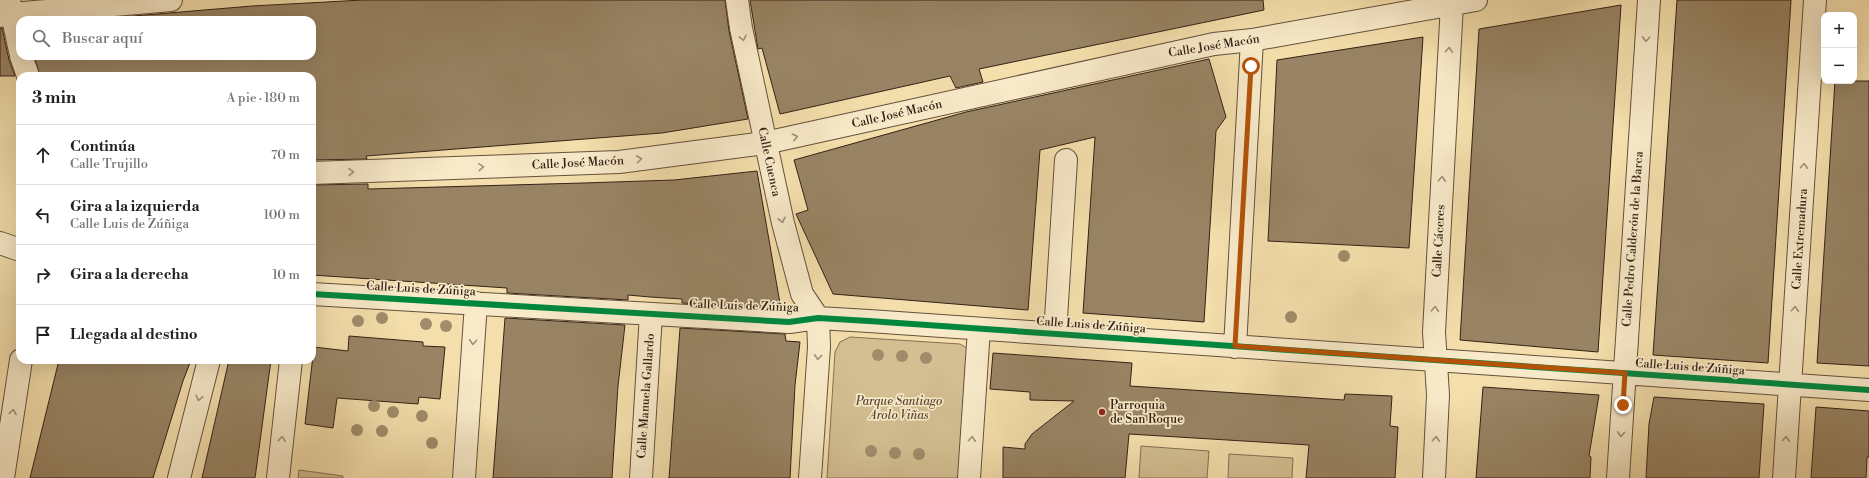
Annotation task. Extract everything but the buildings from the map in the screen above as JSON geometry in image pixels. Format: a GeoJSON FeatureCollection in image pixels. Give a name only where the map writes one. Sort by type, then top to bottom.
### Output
{"type":"FeatureCollection","features":[{"type":"Feature","properties":{"kind":"street"},"geometry":{"type":"LineString","coordinates":[[16,38],[7,10],[171,0]]}},
{"type":"Feature","properties":{"kind":"street","name":"Calle Cuenca"},"geometry":{"type":"LineString","coordinates":[[737,0],[782,223],[802,294],[818,318]]}},
{"type":"Feature","properties":{"kind":"street","name":"Calle José Macón"},"geometry":{"type":"LineString","coordinates":[[316,173],[619,162],[765,143],[1181,50],[1214,44],[1252,40],[1476,0]]}},
{"type":"Feature","properties":{"kind":"street","name":"Calle Pedro Calderón de la Barca"},"geometry":{"type":"LineString","coordinates":[[1618,478],[1648,0]]}},
{"type":"Feature","properties":{"kind":"street","name":"Calle Extremadura"},"geometry":{"type":"LineString","coordinates":[[1784,478],[1815,0]]}},
{"type":"Feature","properties":{"kind":"street","name":"Calle Cáceres"},"geometry":{"type":"LineString","coordinates":[[1434,478],[1438,395],[1434,332],[1452,4]]}},
{"type":"Feature","properties":{"kind":"street"},"geometry":{"type":"LineString","coordinates":[[1235,346],[1252,40]]}},
{"type":"Feature","properties":{"kind":"street"},"geometry":{"type":"LineString","coordinates":[[22,60],[27,72]]}},
{"type":"Feature","properties":{"kind":"street","name":"Calle Luis de Zúñiga"},"geometry":{"type":"LineString","coordinates":[[1054,334],[1066,160]]}},
{"type":"Feature","properties":{"kind":"street"},"geometry":{"type":"LineString","coordinates":[[0,243],[16,249]]}},
{"type":"Feature","properties":{"kind":"street","name":"Calle Luis de Zúñiga"},"geometry":{"type":"LineString","coordinates":[[316,294],[789,322],[818,318],[1869,390]]}},
{"type":"Feature","properties":{"kind":"street"},"geometry":{"type":"LineString","coordinates":[[464,478],[476,303]]}},
{"type":"Feature","properties":{"kind":"street","name":"Calle Manuela Gallardo"},"geometry":{"type":"LineString","coordinates":[[641,478],[651,314]]}},
{"type":"Feature","properties":{"kind":"street"},"geometry":{"type":"LineString","coordinates":[[810,478],[819,347],[818,318]]}},
{"type":"Feature","properties":{"kind":"street"},"geometry":{"type":"LineString","coordinates":[[969,478],[979,329]]}},
{"type":"Feature","properties":{"kind":"street"},"geometry":{"type":"LineString","coordinates":[[3,478],[20,364]]}},
{"type":"Feature","properties":{"kind":"street"},"geometry":{"type":"LineString","coordinates":[[179,478],[208,364]]}},
{"type":"Feature","properties":{"kind":"street"},"geometry":{"type":"LineString","coordinates":[[278,478],[291,364]]}},
{"type":"Feature","properties":{"kind":"green space","name":"Parque Santiago Arolo Viñas"},"geometry":{"type":"Polygon","coordinates":[[[850,337],[960,344],[969,349],[961,478],[827,478],[835,352],[840,342],[850,337]]]}},
{"type":"Feature","properties":{"kind":"green space"},"geometry":{"type":"Polygon","coordinates":[[[1141,446],[1209,451],[1207,478],[1139,478],[1141,446]]]}},
{"type":"Feature","properties":{"kind":"green space"},"geometry":{"type":"Polygon","coordinates":[[[1229,454],[1293,458],[1292,478],[1228,478],[1229,454]]]}},
{"type":"Feature","properties":{"kind":"green space"},"geometry":{"type":"Polygon","coordinates":[[[299,470],[343,476],[343,478],[298,478],[299,470]]]}},
{"type":"Feature","properties":{"kind":"cycle path"},"geometry":{"type":"LineString","coordinates":[[316,294],[789,322],[818,318],[869,321],[1869,390]]}},
{"type":"Feature","properties":{"kind":"place","name":"Parroquia de San Roque"},"geometry":{"type":"Point","coordinates":[1102,412]}},
{"type":"Feature","properties":{"kind":"route"},"geometry":{"type":"LineString","coordinates":[[1251,66],[1235,346],[1625,373],[1623,405]]}}]}
